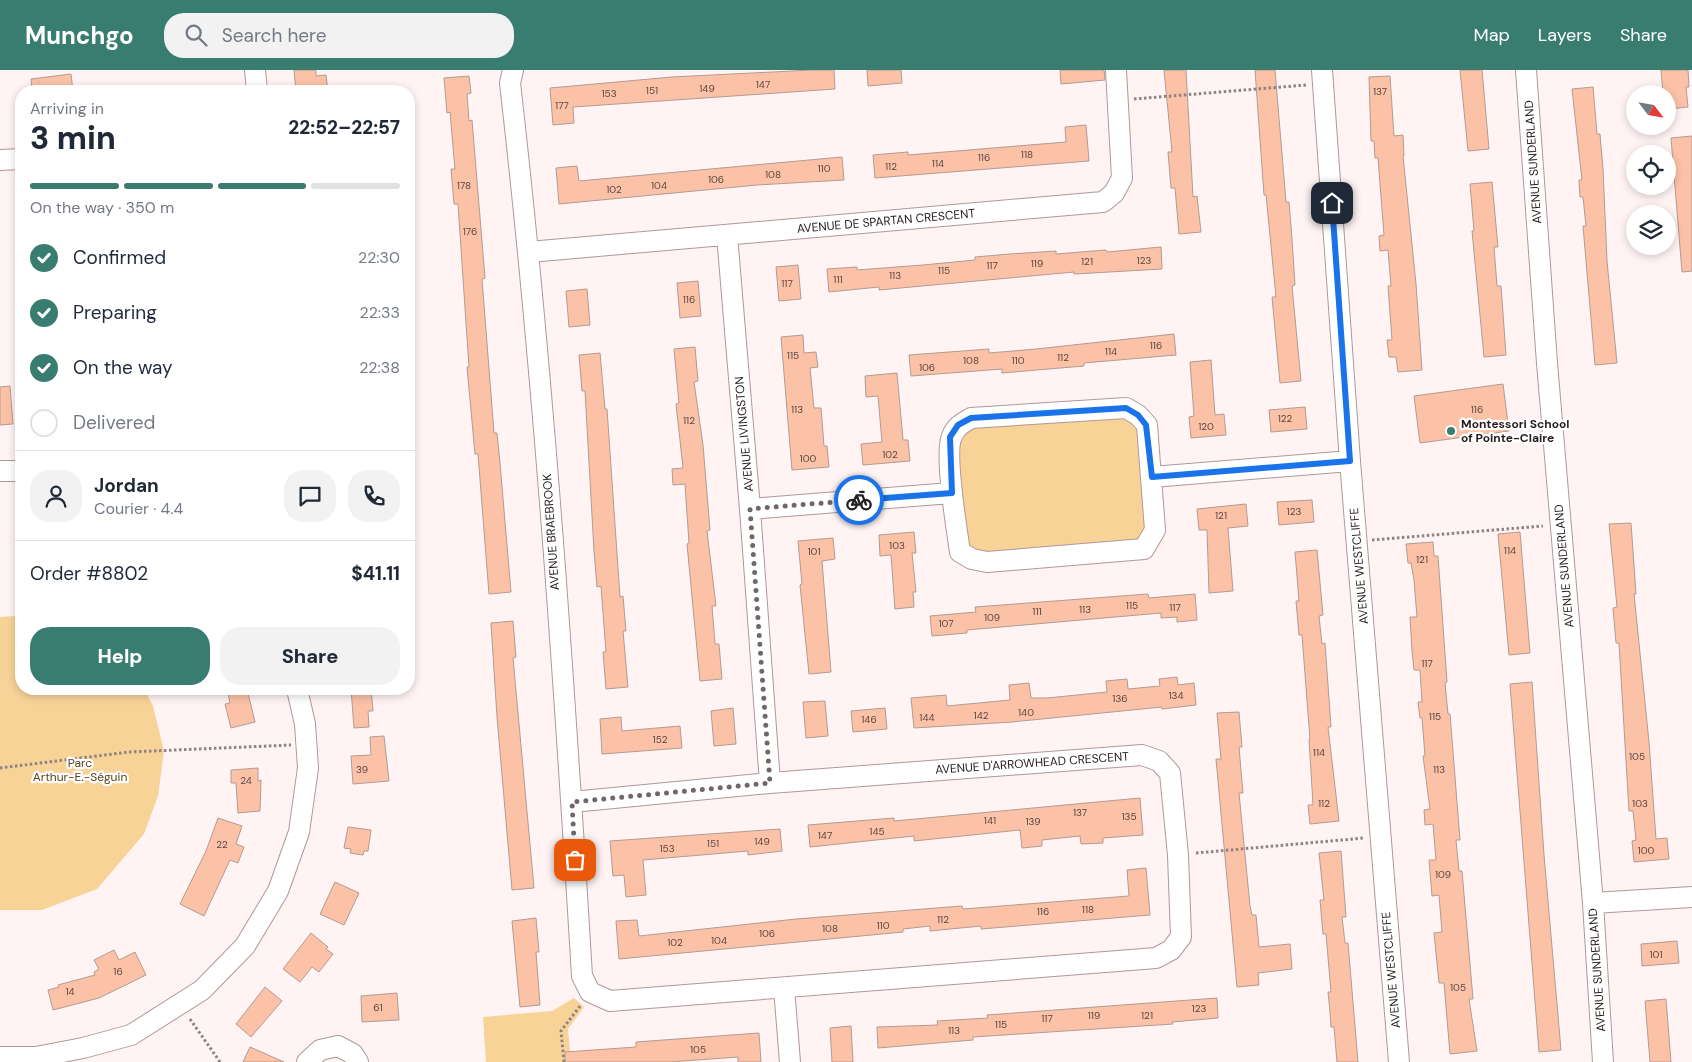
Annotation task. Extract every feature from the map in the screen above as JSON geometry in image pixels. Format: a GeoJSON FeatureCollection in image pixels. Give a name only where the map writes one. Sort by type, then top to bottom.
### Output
{"type":"FeatureCollection","features":[{"type":"Feature","properties":{"kind":"street"},"geometry":{"type":"LineString","coordinates":[[255,70],[256,85]]}},
{"type":"Feature","properties":{"kind":"street","name":"AVENUE BRAEBROOK"},"geometry":{"type":"LineString","coordinates":[[513,70],[510,83],[530,252],[572,802],[582,976],[586,998]]}},
{"type":"Feature","properties":{"kind":"street","name":"AVENUE DE SPARTAN CRESCENT"},"geometry":{"type":"LineString","coordinates":[[530,252],[1103,202],[1114,193],[1122,178],[1116,70]]}},
{"type":"Feature","properties":{"kind":"street","name":"AVENUE WESTCLIFFE"},"geometry":{"type":"LineString","coordinates":[[1322,70],[1350,461],[1399,1062]]}},
{"type":"Feature","properties":{"kind":"street","name":"AVENUE SUNDERLAND"},"geometry":{"type":"LineString","coordinates":[[1526,70],[1560,524],[1593,903],[1603,1062]]}},
{"type":"Feature","properties":{"kind":"street"},"geometry":{"type":"LineString","coordinates":[[0,160],[15,159]]}},
{"type":"Feature","properties":{"kind":"street","name":"AVENUE LIVINGSTON"},"geometry":{"type":"LineString","coordinates":[[727,235],[770,783]]}},
{"type":"Feature","properties":{"kind":"street"},"geometry":{"type":"LineString","coordinates":[[1126,408],[1138,415],[1146,425],[1152,477],[1155,530],[1144,549],[997,562],[972,560],[960,552],[952,493],[950,437],[958,425],[971,418],[1126,408]]}},
{"type":"Feature","properties":{"kind":"street"},"geometry":{"type":"LineString","coordinates":[[1152,477],[1350,461]]}},
{"type":"Feature","properties":{"kind":"street"},"geometry":{"type":"LineString","coordinates":[[0,471],[15,471]]}},
{"type":"Feature","properties":{"kind":"street"},"geometry":{"type":"LineString","coordinates":[[750,509],[952,493]]}},
{"type":"Feature","properties":{"kind":"street"},"geometry":{"type":"LineString","coordinates":[[0,1057],[36,1057],[83,1048],[131,1035],[202,990],[245,946],[278,891],[299,832],[308,768],[305,724],[298,695]]}},
{"type":"Feature","properties":{"kind":"street","name":"AVENUE D'ARROWHEAD CRESCENT"},"geometry":{"type":"LineString","coordinates":[[572,802],[770,783],[1142,755],[1159,761],[1170,773],[1178,855],[1181,936],[1171,950],[1156,958],[610,1001],[586,998]]}},
{"type":"Feature","properties":{"kind":"street"},"geometry":{"type":"LineString","coordinates":[[1593,903],[1692,897]]}},
{"type":"Feature","properties":{"kind":"street"},"geometry":{"type":"LineString","coordinates":[[784,988],[790,1062]]}},
{"type":"Feature","properties":{"kind":"street"},"geometry":{"type":"LineString","coordinates":[[307,1062],[320,1050],[338,1046],[352,1054],[358,1062]]}},
{"type":"Feature","properties":{"kind":"path"},"geometry":{"type":"LineString","coordinates":[[1118,101],[1306,85]]}},
{"type":"Feature","properties":{"kind":"path"},"geometry":{"type":"LineString","coordinates":[[1371,540],[1548,525]]}},
{"type":"Feature","properties":{"kind":"path"},"geometry":{"type":"LineString","coordinates":[[0,768],[129,752],[306,745]]}},
{"type":"Feature","properties":{"kind":"path"},"geometry":{"type":"LineString","coordinates":[[1178,855],[1366,838]]}},
{"type":"Feature","properties":{"kind":"path"},"geometry":{"type":"LineString","coordinates":[[564,1062],[561,1031],[586,998]]}},
{"type":"Feature","properties":{"kind":"path"},"geometry":{"type":"LineString","coordinates":[[179,1004],[220,1062]]}},
{"type":"Feature","properties":{"kind":"green space"},"geometry":{"type":"Polygon","coordinates":[[[1138,415],[1152,477],[1144,549],[987,562],[960,552],[958,425],[1138,415]]]}},
{"type":"Feature","properties":{"kind":"green space","name":"Parc Arthur-E.-Séguin"},"geometry":{"type":"Polygon","coordinates":[[[15,616],[15,695],[147,695],[153,706],[164,751],[158,796],[144,834],[97,889],[42,910],[0,910],[0,617],[15,616]]]}},
{"type":"Feature","properties":{"kind":"green space"},"geometry":{"type":"Polygon","coordinates":[[[574,998],[584,1007],[568,1029],[571,1062],[486,1062],[483,1017],[552,1011],[574,998]]]}},
{"type":"Feature","properties":{"kind":"building"},"geometry":{"type":"Polygon","coordinates":[[[294,70],[316,70],[316,76],[326,75],[327,85],[295,85],[294,70]]]}},
{"type":"Feature","properties":{"kind":"building"},"geometry":{"type":"Polygon","coordinates":[[[834,70],[835,89],[573,107],[574,123],[553,125],[550,88],[672,77],[834,70]]]}},
{"type":"Feature","properties":{"kind":"building"},"geometry":{"type":"Polygon","coordinates":[[[867,70],[901,70],[902,83],[868,86],[867,70]]]}},
{"type":"Feature","properties":{"kind":"building"},"geometry":{"type":"Polygon","coordinates":[[[1060,70],[1104,70],[1105,80],[1061,84],[1060,70]]]}},
{"type":"Feature","properties":{"kind":"building"},"geometry":{"type":"Polygon","coordinates":[[[1164,70],[1186,70],[1193,197],[1197,196],[1201,232],[1179,234],[1175,188],[1171,188],[1168,152],[1172,152],[1164,70]]]}},
{"type":"Feature","properties":{"kind":"building"},"geometry":{"type":"Polygon","coordinates":[[[1255,70],[1275,70],[1286,202],[1289,202],[1295,285],[1292,286],[1301,381],[1280,383],[1272,297],[1276,297],[1266,195],[1264,195],[1255,70]]]}},
{"type":"Feature","properties":{"kind":"building"},"geometry":{"type":"Polygon","coordinates":[[[1460,70],[1482,70],[1489,149],[1468,151],[1460,70]]]}},
{"type":"Feature","properties":{"kind":"building"},"geometry":{"type":"Polygon","coordinates":[[[1661,70],[1688,70],[1689,87],[1686,87],[1688,107],[1676,108],[1676,85],[1662,85],[1661,70]]]}},
{"type":"Feature","properties":{"kind":"building"},"geometry":{"type":"Polygon","coordinates":[[[71,74],[72,85],[32,85],[31,79],[71,74]]]}},
{"type":"Feature","properties":{"kind":"building"},"geometry":{"type":"Polygon","coordinates":[[[469,76],[471,93],[467,94],[469,121],[472,120],[485,278],[482,279],[494,433],[497,433],[511,592],[489,594],[478,454],[475,454],[467,367],[469,367],[458,204],[454,204],[451,169],[455,169],[450,112],[447,113],[444,78],[469,76]]]}},
{"type":"Feature","properties":{"kind":"building"},"geometry":{"type":"Polygon","coordinates":[[[1390,76],[1394,136],[1403,135],[1403,156],[1416,284],[1422,370],[1398,372],[1396,357],[1389,357],[1387,340],[1392,340],[1388,286],[1391,286],[1388,250],[1380,251],[1379,236],[1384,235],[1378,158],[1375,158],[1374,141],[1371,141],[1369,77],[1390,76]]]}},
{"type":"Feature","properties":{"kind":"building"},"geometry":{"type":"Polygon","coordinates":[[[1593,87],[1597,134],[1600,134],[1607,261],[1617,363],[1595,365],[1583,226],[1586,226],[1583,197],[1580,197],[1579,180],[1582,180],[1572,89],[1593,87]]]}},
{"type":"Feature","properties":{"kind":"building"},"geometry":{"type":"Polygon","coordinates":[[[1086,125],[1089,161],[875,178],[873,155],[908,152],[908,155],[1066,142],[1065,127],[1086,125]]]}},
{"type":"Feature","properties":{"kind":"building"},"geometry":{"type":"Polygon","coordinates":[[[1692,136],[1692,271],[1682,272],[1676,195],[1676,145],[1672,145],[1671,138],[1692,136]]]}},
{"type":"Feature","properties":{"kind":"building"},"geometry":{"type":"Polygon","coordinates":[[[842,157],[844,180],[757,185],[559,204],[556,168],[577,166],[579,181],[842,157]]]}},
{"type":"Feature","properties":{"kind":"building"},"geometry":{"type":"Polygon","coordinates":[[[1492,182],[1498,247],[1494,247],[1497,286],[1501,286],[1506,355],[1484,357],[1472,231],[1474,231],[1470,184],[1492,182]]]}},
{"type":"Feature","properties":{"kind":"building"},"geometry":{"type":"Polygon","coordinates":[[[1161,247],[1162,269],[1074,274],[1074,272],[879,290],[879,287],[829,292],[827,269],[857,267],[857,270],[975,260],[975,257],[1010,254],[1056,251],[1056,254],[1106,250],[1107,252],[1161,247]]]}},
{"type":"Feature","properties":{"kind":"building"},"geometry":{"type":"Polygon","coordinates":[[[798,265],[801,299],[779,301],[776,267],[798,265]]]}},
{"type":"Feature","properties":{"kind":"building"},"geometry":{"type":"Polygon","coordinates":[[[698,281],[701,316],[680,318],[677,283],[698,281]]]}},
{"type":"Feature","properties":{"kind":"building"},"geometry":{"type":"Polygon","coordinates":[[[587,289],[590,325],[569,327],[566,291],[587,289]]]}},
{"type":"Feature","properties":{"kind":"building"},"geometry":{"type":"Polygon","coordinates":[[[1174,334],[1176,355],[1084,363],[1084,366],[1002,373],[1002,369],[911,376],[909,355],[989,349],[989,353],[1174,334]]]}},
{"type":"Feature","properties":{"kind":"building"},"geometry":{"type":"Polygon","coordinates":[[[803,335],[804,353],[816,352],[818,367],[810,368],[814,408],[821,408],[824,446],[827,446],[829,467],[792,470],[781,337],[803,335]]]}},
{"type":"Feature","properties":{"kind":"building"},"geometry":{"type":"Polygon","coordinates":[[[695,347],[698,381],[694,382],[703,445],[710,530],[707,531],[716,606],[712,606],[715,644],[719,644],[722,679],[700,681],[687,544],[689,543],[685,484],[673,485],[672,469],[683,468],[676,404],[679,403],[674,349],[695,347]]]}},
{"type":"Feature","properties":{"kind":"building"},"geometry":{"type":"Polygon","coordinates":[[[600,353],[605,409],[607,409],[620,597],[623,596],[626,631],[623,631],[628,687],[606,689],[603,652],[606,652],[601,586],[597,587],[585,391],[582,391],[579,355],[600,353]]]}},
{"type":"Feature","properties":{"kind":"building"},"geometry":{"type":"Polygon","coordinates":[[[1211,360],[1215,415],[1224,414],[1226,435],[1191,438],[1189,417],[1194,416],[1190,362],[1211,360]]]}},
{"type":"Feature","properties":{"kind":"building"},"geometry":{"type":"Polygon","coordinates":[[[897,373],[903,440],[908,440],[910,461],[863,465],[861,444],[882,442],[878,396],[866,397],[865,376],[897,373]]]}},
{"type":"Feature","properties":{"kind":"building"},"geometry":{"type":"Polygon","coordinates":[[[1503,384],[1509,431],[1420,443],[1414,396],[1503,384]]]}},
{"type":"Feature","properties":{"kind":"building"},"geometry":{"type":"Polygon","coordinates":[[[10,386],[13,424],[0,425],[0,387],[10,386]]]}},
{"type":"Feature","properties":{"kind":"building"},"geometry":{"type":"Polygon","coordinates":[[[1305,407],[1307,429],[1271,432],[1269,410],[1305,407]]]}},
{"type":"Feature","properties":{"kind":"building"},"geometry":{"type":"Polygon","coordinates":[[[1312,500],[1314,522],[1279,525],[1277,502],[1312,500]]]}},
{"type":"Feature","properties":{"kind":"building"},"geometry":{"type":"Polygon","coordinates":[[[1246,504],[1248,526],[1228,528],[1233,591],[1209,593],[1207,530],[1199,530],[1197,509],[1246,504]]]}},
{"type":"Feature","properties":{"kind":"building"},"geometry":{"type":"Polygon","coordinates":[[[1631,523],[1636,594],[1634,594],[1649,742],[1656,839],[1667,838],[1669,859],[1634,862],[1632,841],[1636,840],[1633,811],[1629,811],[1619,643],[1616,643],[1613,608],[1617,607],[1609,524],[1631,523]]]}},
{"type":"Feature","properties":{"kind":"building"},"geometry":{"type":"Polygon","coordinates":[[[914,532],[916,553],[912,553],[916,592],[913,592],[914,607],[895,609],[891,555],[880,556],[879,535],[914,532]]]}},
{"type":"Feature","properties":{"kind":"building"},"geometry":{"type":"Polygon","coordinates":[[[1520,532],[1530,653],[1509,655],[1498,534],[1520,532]]]}},
{"type":"Feature","properties":{"kind":"building"},"geometry":{"type":"Polygon","coordinates":[[[833,538],[835,559],[822,561],[831,672],[809,674],[800,585],[802,584],[798,541],[833,538]]]}},
{"type":"Feature","properties":{"kind":"building"},"geometry":{"type":"Polygon","coordinates":[[[1433,542],[1434,556],[1438,556],[1447,682],[1445,683],[1448,714],[1450,714],[1460,840],[1456,840],[1459,871],[1462,871],[1473,999],[1469,999],[1477,1051],[1450,1054],[1444,983],[1439,983],[1434,933],[1442,932],[1439,895],[1432,896],[1429,860],[1436,860],[1433,824],[1425,825],[1424,810],[1430,809],[1423,756],[1425,756],[1422,718],[1420,718],[1418,702],[1422,702],[1420,670],[1414,670],[1412,651],[1410,617],[1417,617],[1414,580],[1411,563],[1408,563],[1406,544],[1433,542]]]}},
{"type":"Feature","properties":{"kind":"building"},"geometry":{"type":"Polygon","coordinates":[[[1317,550],[1323,615],[1319,616],[1322,644],[1325,643],[1331,727],[1328,727],[1339,821],[1310,824],[1308,805],[1313,805],[1310,739],[1302,635],[1299,635],[1296,601],[1299,601],[1295,552],[1317,550]]]}},
{"type":"Feature","properties":{"kind":"building"},"geometry":{"type":"Polygon","coordinates":[[[1148,594],[1149,598],[1195,594],[1197,620],[1177,622],[1177,617],[1161,618],[1161,613],[967,630],[967,633],[932,636],[930,616],[976,612],[975,607],[1148,594]]]}},
{"type":"Feature","properties":{"kind":"building"},"geometry":{"type":"Polygon","coordinates":[[[513,621],[516,657],[513,658],[534,888],[512,890],[491,623],[513,621]]]}},
{"type":"Feature","properties":{"kind":"building"},"geometry":{"type":"Polygon","coordinates":[[[1177,677],[1178,685],[1194,683],[1196,705],[1012,722],[914,728],[911,698],[946,695],[947,706],[1010,700],[1009,685],[1029,683],[1031,698],[1047,698],[1107,692],[1106,681],[1127,679],[1128,689],[1160,686],[1159,679],[1177,677]]]}},
{"type":"Feature","properties":{"kind":"building"},"geometry":{"type":"Polygon","coordinates":[[[1532,682],[1544,855],[1561,1050],[1539,1052],[1510,684],[1532,682]]]}},
{"type":"Feature","properties":{"kind":"building"},"geometry":{"type":"Polygon","coordinates":[[[228,695],[248,695],[255,722],[231,728],[225,704],[230,703],[228,695]]]}},
{"type":"Feature","properties":{"kind":"building"},"geometry":{"type":"Polygon","coordinates":[[[351,695],[372,695],[373,711],[368,711],[369,727],[354,728],[351,695]]]}},
{"type":"Feature","properties":{"kind":"building"},"geometry":{"type":"Polygon","coordinates":[[[825,701],[828,736],[806,738],[803,702],[825,701]]]}},
{"type":"Feature","properties":{"kind":"building"},"geometry":{"type":"Polygon","coordinates":[[[733,708],[736,744],[714,746],[711,711],[733,708]]]}},
{"type":"Feature","properties":{"kind":"building"},"geometry":{"type":"Polygon","coordinates":[[[885,708],[887,729],[853,732],[851,711],[885,708]]]}},
{"type":"Feature","properties":{"kind":"building"},"geometry":{"type":"Polygon","coordinates":[[[1239,712],[1242,747],[1239,747],[1243,793],[1239,793],[1250,906],[1252,915],[1256,915],[1259,947],[1290,944],[1292,969],[1258,973],[1259,985],[1237,987],[1216,759],[1221,759],[1217,713],[1239,712]]]}},
{"type":"Feature","properties":{"kind":"building"},"geometry":{"type":"Polygon","coordinates":[[[621,717],[622,731],[680,726],[682,748],[602,754],[600,719],[621,717]]]}},
{"type":"Feature","properties":{"kind":"building"},"geometry":{"type":"Polygon","coordinates":[[[384,736],[389,781],[353,784],[351,756],[371,755],[370,737],[384,736]]]}},
{"type":"Feature","properties":{"kind":"building"},"geometry":{"type":"Polygon","coordinates":[[[258,768],[258,781],[261,780],[260,811],[238,813],[236,783],[231,783],[231,770],[258,768]]]}},
{"type":"Feature","properties":{"kind":"building"},"geometry":{"type":"Polygon","coordinates":[[[1140,798],[1143,835],[1103,838],[1103,843],[1081,844],[1080,836],[1042,840],[1042,846],[1022,848],[1020,830],[914,841],[914,836],[810,847],[808,825],[894,818],[894,821],[1140,798]]]}},
{"type":"Feature","properties":{"kind":"building"},"geometry":{"type":"Polygon","coordinates":[[[218,818],[242,826],[236,844],[244,847],[238,863],[230,860],[204,916],[180,904],[206,851],[218,818]]]}},
{"type":"Feature","properties":{"kind":"building"},"geometry":{"type":"Polygon","coordinates":[[[348,827],[371,830],[368,851],[364,851],[363,855],[350,853],[351,849],[344,848],[348,827]]]}},
{"type":"Feature","properties":{"kind":"building"},"geometry":{"type":"Polygon","coordinates":[[[780,829],[782,851],[748,855],[748,851],[643,860],[646,895],[626,897],[624,875],[613,876],[610,841],[780,829]]]}},
{"type":"Feature","properties":{"kind":"building"},"geometry":{"type":"Polygon","coordinates":[[[1341,851],[1346,917],[1342,917],[1345,943],[1348,943],[1358,1062],[1337,1062],[1334,1027],[1331,1027],[1328,992],[1331,992],[1326,934],[1323,934],[1320,900],[1324,900],[1319,853],[1341,851]]]}},
{"type":"Feature","properties":{"kind":"building"},"geometry":{"type":"Polygon","coordinates":[[[1146,868],[1150,915],[981,929],[981,926],[930,931],[930,926],[903,929],[903,932],[619,959],[616,921],[637,920],[639,936],[796,919],[962,906],[963,909],[1129,896],[1127,870],[1146,868]]]}},
{"type":"Feature","properties":{"kind":"building"},"geometry":{"type":"Polygon","coordinates":[[[335,882],[359,893],[344,925],[320,914],[335,882]]]}},
{"type":"Feature","properties":{"kind":"building"},"geometry":{"type":"Polygon","coordinates":[[[536,918],[539,952],[536,952],[540,1005],[520,1007],[512,921],[536,918]]]}},
{"type":"Feature","properties":{"kind":"building"},"geometry":{"type":"Polygon","coordinates":[[[311,933],[328,947],[326,949],[333,954],[319,972],[312,967],[300,982],[283,969],[311,933]]]}},
{"type":"Feature","properties":{"kind":"building"},"geometry":{"type":"Polygon","coordinates":[[[1677,941],[1679,963],[1642,966],[1641,944],[1677,941]]]}},
{"type":"Feature","properties":{"kind":"building"},"geometry":{"type":"Polygon","coordinates":[[[114,950],[119,960],[135,952],[146,975],[99,998],[53,1010],[48,990],[59,987],[58,985],[95,975],[94,972],[99,969],[94,960],[114,950]]]}},
{"type":"Feature","properties":{"kind":"building"},"geometry":{"type":"Polygon","coordinates":[[[265,987],[282,1001],[251,1037],[236,1024],[265,987]]]}},
{"type":"Feature","properties":{"kind":"building"},"geometry":{"type":"Polygon","coordinates":[[[397,993],[399,1020],[362,1022],[361,996],[397,993]]]}},
{"type":"Feature","properties":{"kind":"building"},"geometry":{"type":"Polygon","coordinates":[[[1217,998],[1218,1018],[1172,1022],[1173,1024],[973,1037],[973,1040],[878,1048],[877,1027],[938,1025],[937,1021],[988,1018],[987,1015],[1217,998]]]}},
{"type":"Feature","properties":{"kind":"building"},"geometry":{"type":"Polygon","coordinates":[[[1666,999],[1671,1062],[1650,1062],[1645,1001],[1666,999]]]}},
{"type":"Feature","properties":{"kind":"building"},"geometry":{"type":"Polygon","coordinates":[[[851,1026],[853,1062],[832,1062],[830,1028],[851,1026]]]}},
{"type":"Feature","properties":{"kind":"building"},"geometry":{"type":"Polygon","coordinates":[[[759,1033],[761,1062],[738,1062],[738,1057],[670,1062],[565,1062],[565,1052],[636,1047],[636,1042],[759,1033]]]}},
{"type":"Feature","properties":{"kind":"building"},"geometry":{"type":"Polygon","coordinates":[[[250,1047],[284,1062],[243,1062],[250,1047]]]}},
{"type":"Feature","properties":{"kind":"way so far"},"geometry":{"type":"LineString","coordinates":[[575,860],[572,802],[770,783],[750,509],[859,500]]}},
{"type":"Feature","properties":{"kind":"place","name":"Montessori School of Pointe-Claire"},"geometry":{"type":"Point","coordinates":[1451,431]}},
{"type":"Feature","properties":{"kind":"route"},"geometry":{"type":"LineString","coordinates":[[859,500],[952,493],[950,437],[958,425],[971,418],[1126,408],[1138,415],[1146,425],[1152,477],[1350,461],[1346,382],[1332,203]]}}]}
